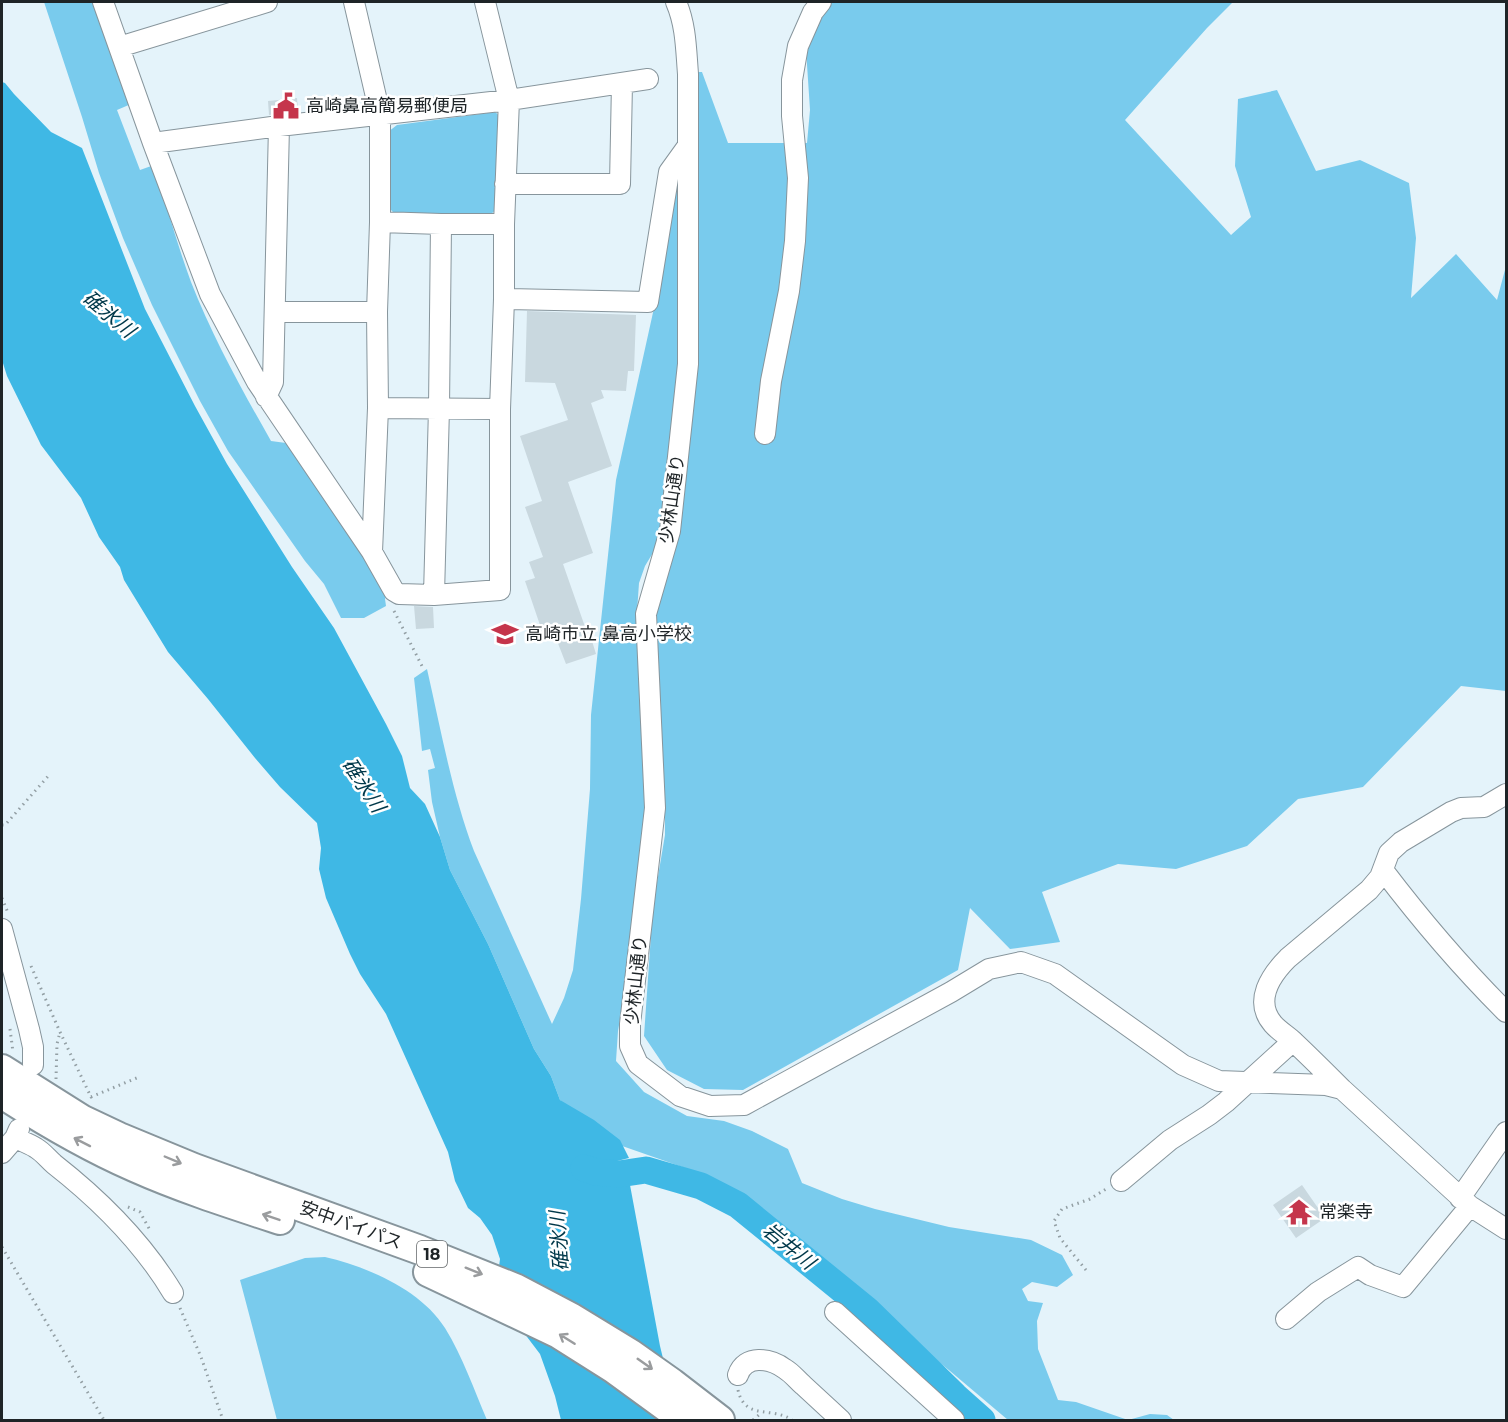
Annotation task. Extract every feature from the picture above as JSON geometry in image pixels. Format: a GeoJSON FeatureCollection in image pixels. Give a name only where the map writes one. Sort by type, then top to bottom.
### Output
{"type":"FeatureCollection","features":[{"type":"Feature","properties":{"kind":"highway","name":"安中バイパス"},"geometry":{"type":"LineString","coordinates":[[2,1068],[83,1120],[119,1137],[194,1168],[420,1250],[515,1288],[572,1318],[631,1354],[720,1420]]}},
{"type":"Feature","properties":{"kind":"highway","name":"安中バイパス"},"geometry":{"type":"LineString","coordinates":[[2,1094],[76,1139],[134,1167],[214,1198],[414,1265],[557,1333],[614,1369],[684,1420]]}},
{"type":"Feature","properties":{"kind":"street"},"geometry":{"type":"LineString","coordinates":[[103,2],[210,294],[256,382],[372,552],[394,591],[399,594],[434,595],[500,590],[500,409],[509,100],[485,2]]}},
{"type":"Feature","properties":{"kind":"street"},"geometry":{"type":"LineString","coordinates":[[119,46],[267,2]]}},
{"type":"Feature","properties":{"kind":"street"},"geometry":{"type":"LineString","coordinates":[[354,2],[380,114],[378,408],[372,552]]}},
{"type":"Feature","properties":{"kind":"street","name":"少林山通り"},"geometry":{"type":"LineString","coordinates":[[676,2],[686,34],[688,74],[688,364],[670,531],[646,614],[655,808],[630,1024],[630,1046],[638,1064],[680,1096],[710,1106],[744,1105],[989,969],[1021,962],[1054,974],[1184,1065],[1219,1081],[1247,1082]]}},
{"type":"Feature","properties":{"kind":"street"},"geometry":{"type":"LineString","coordinates":[[765,434],[771,381],[789,291],[795,241],[798,178],[792,116],[792,80],[798,46],[813,12],[821,2]]}},
{"type":"Feature","properties":{"kind":"street"},"geometry":{"type":"LineString","coordinates":[[153,143],[509,100],[648,79]]}},
{"type":"Feature","properties":{"kind":"street"},"geometry":{"type":"LineString","coordinates":[[505,184],[620,184],[621,83]]}},
{"type":"Feature","properties":{"kind":"street"},"geometry":{"type":"LineString","coordinates":[[266,397],[273,382],[279,126]]}},
{"type":"Feature","properties":{"kind":"street"},"geometry":{"type":"LineString","coordinates":[[504,299],[648,302],[669,172],[687,147]]}},
{"type":"Feature","properties":{"kind":"street"},"geometry":{"type":"LineString","coordinates":[[380,222],[504,224]]}},
{"type":"Feature","properties":{"kind":"street"},"geometry":{"type":"LineString","coordinates":[[434,595],[441,224]]}},
{"type":"Feature","properties":{"kind":"street"},"geometry":{"type":"LineString","coordinates":[[276,312],[377,312]]}},
{"type":"Feature","properties":{"kind":"street"},"geometry":{"type":"LineString","coordinates":[[378,408],[500,409]]}},
{"type":"Feature","properties":{"kind":"street"},"geometry":{"type":"LineString","coordinates":[[1506,794],[1484,807],[1461,808],[1451,812],[1401,842],[1389,853],[1380,878],[1370,890],[1276,970],[1263,1000],[1273,1024],[1465,1202],[1506,1229]]}},
{"type":"Feature","properties":{"kind":"street"},"geometry":{"type":"LineString","coordinates":[[1383,870],[1419,916],[1506,1012]]}},
{"type":"Feature","properties":{"kind":"street"},"geometry":{"type":"LineString","coordinates":[[2,929],[29,1029],[33,1047],[33,1065]]}},
{"type":"Feature","properties":{"kind":"street"},"geometry":{"type":"LineString","coordinates":[[1121,1181],[1170,1140],[1217,1108],[1293,1041]]}},
{"type":"Feature","properties":{"kind":"street"},"geometry":{"type":"LineString","coordinates":[[1247,1082],[1326,1085],[1342,1089]]}},
{"type":"Feature","properties":{"kind":"street"},"geometry":{"type":"LineString","coordinates":[[1286,1319],[1318,1292],[1358,1267],[1370,1275],[1403,1287],[1465,1202],[1506,1132]]}},
{"type":"Feature","properties":{"kind":"street"},"geometry":{"type":"LineString","coordinates":[[2,1153],[17,1134],[38,1149],[78,1183],[117,1221],[147,1254],[173,1293]]}},
{"type":"Feature","properties":{"kind":"street"},"geometry":{"type":"LineString","coordinates":[[835,1312],[954,1420]]}},
{"type":"Feature","properties":{"kind":"street"},"geometry":{"type":"LineString","coordinates":[[738,1376],[747,1362],[757,1359],[770,1362],[785,1369],[841,1420]]}},
{"type":"Feature","properties":{"kind":"path"},"geometry":{"type":"LineString","coordinates":[[394,591],[388,600],[423,668]]}},
{"type":"Feature","properties":{"kind":"path"},"geometry":{"type":"LineString","coordinates":[[2,825],[5,825],[50,774]]}},
{"type":"Feature","properties":{"kind":"path"},"geometry":{"type":"LineString","coordinates":[[56,1087],[57,1044],[60,1032],[91,1097],[139,1077]]}},
{"type":"Feature","properties":{"kind":"path"},"geometry":{"type":"LineString","coordinates":[[1086,1270],[1060,1238],[1054,1221],[1062,1209],[1090,1199],[1121,1181]]}},
{"type":"Feature","properties":{"kind":"path"},"geometry":{"type":"LineString","coordinates":[[2,1247],[104,1420]]}},
{"type":"Feature","properties":{"kind":"path"},"geometry":{"type":"LineString","coordinates":[[173,1293],[201,1357],[223,1420]]}},
{"type":"Feature","properties":{"kind":"path"},"geometry":{"type":"LineString","coordinates":[[738,1376],[740,1400],[747,1407],[761,1413],[776,1413],[792,1420]]}},
{"type":"Feature","properties":{"kind":"path"},"geometry":{"type":"LineString","coordinates":[[753,1420],[761,1413]]}},
{"type":"Feature","properties":{"kind":"shaded area"},"geometry":{"type":"Polygon","coordinates":[[[44,2],[97,2],[131,104],[117,110],[140,170],[154,165],[191,282],[218,343],[271,441],[286,443],[349,528],[389,591],[385,599],[386,606],[364,618],[341,618],[324,584],[305,561],[228,451],[200,401],[152,305],[123,238],[99,173],[44,2]]]}},
{"type":"Feature","properties":{"kind":"shaded area"},"geometry":{"type":"Polygon","coordinates":[[[811,2],[1233,2],[1125,120],[1231,235],[1251,217],[1235,166],[1238,99],[1277,90],[1316,171],[1360,160],[1409,183],[1416,238],[1411,298],[1456,254],[1497,300],[1506,266],[1506,691],[1461,686],[1363,787],[1298,799],[1247,846],[1176,869],[1118,864],[1042,892],[1060,942],[1010,949],[970,908],[958,970],[743,1090],[704,1089],[667,1070],[644,1036],[653,906],[665,835],[655,617],[661,582],[678,534],[697,72],[702,72],[728,143],[807,143],[810,110],[804,19],[811,2]]]}},
{"type":"Feature","properties":{"kind":"shaded area"},"geometry":{"type":"Polygon","coordinates":[[[495,112],[501,117],[497,209],[491,214],[395,214],[388,207],[388,132],[397,125],[495,112]]]}},
{"type":"Feature","properties":{"kind":"shaded area"},"geometry":{"type":"Polygon","coordinates":[[[681,179],[681,353],[660,541],[645,566],[639,583],[637,612],[648,810],[640,900],[618,1031],[616,1061],[644,1092],[687,1116],[724,1121],[752,1131],[788,1149],[802,1183],[875,1209],[949,1227],[1031,1240],[1062,1255],[1073,1275],[1057,1287],[1032,1282],[1022,1289],[1028,1301],[1043,1303],[1037,1321],[1038,1349],[1058,1400],[1076,1402],[1128,1420],[1008,1420],[837,1279],[756,1208],[688,1169],[605,1140],[560,1100],[551,1076],[534,1049],[488,944],[450,870],[432,802],[428,770],[435,768],[430,749],[422,751],[414,678],[427,669],[466,829],[552,1024],[573,970],[590,789],[591,715],[616,480],[654,308],[674,180],[681,179]]]}},
{"type":"Feature","properties":{"kind":"shaded area"},"geometry":{"type":"Polygon","coordinates":[[[325,1257],[359,1267],[392,1282],[408,1291],[435,1314],[457,1350],[487,1420],[277,1420],[240,1280],[305,1258],[325,1257]]]}},
{"type":"Feature","properties":{"kind":"shaded area"},"geometry":{"type":"Polygon","coordinates":[[[1150,1414],[1167,1415],[1174,1420],[1128,1420],[1150,1414]]]}},
{"type":"Feature","properties":{"kind":"water","name":"碓氷川"},"geometry":{"type":"Polygon","coordinates":[[[2,82],[51,132],[82,148],[145,309],[227,464],[292,567],[334,628],[386,724],[402,756],[410,788],[425,804],[440,837],[450,870],[488,944],[534,1049],[551,1076],[560,1100],[594,1120],[620,1140],[629,1158],[613,1162],[619,1174],[630,1185],[660,1346],[678,1420],[561,1420],[540,1354],[496,1290],[500,1259],[492,1235],[480,1218],[468,1208],[455,1181],[448,1152],[386,1014],[360,974],[326,898],[319,869],[321,848],[317,823],[280,787],[168,652],[124,580],[120,567],[99,537],[81,498],[41,445],[7,376],[2,360],[2,82]]]}},
{"type":"Feature","properties":{"kind":"building","name":"高崎鼻高簡易郵便局"},"geometry":{"type":"Polygon","coordinates":[[[297,98],[298,111],[269,115],[268,101],[297,98]]]}},
{"type":"Feature","properties":{"kind":"building"},"geometry":{"type":"Polygon","coordinates":[[[527,311],[636,315],[634,371],[628,371],[626,391],[601,390],[604,398],[591,403],[612,466],[568,482],[593,553],[563,564],[596,654],[566,664],[552,628],[542,631],[525,581],[535,578],[529,562],[543,557],[525,507],[542,501],[520,436],[568,420],[555,383],[525,382],[527,311]]]}},
{"type":"Feature","properties":{"kind":"building"},"geometry":{"type":"Polygon","coordinates":[[[414,606],[433,607],[434,628],[416,629],[414,606]]]}},
{"type":"Feature","properties":{"kind":"building","name":"常楽寺"},"geometry":{"type":"Polygon","coordinates":[[[1302,1185],[1325,1218],[1296,1238],[1273,1205],[1302,1185]]]}},
{"type":"Feature","properties":{"kind":"waterway","name":"岩井川"},"geometry":{"type":"LineString","coordinates":[[584,1168],[596,1172],[619,1174],[646,1170],[701,1186],[738,1205],[867,1310],[982,1420]]}},
{"type":"Feature","properties":{"kind":"place","name":"高崎鼻高簡易郵便局"},"geometry":{"type":"Point","coordinates":[286,106]}},
{"type":"Feature","properties":{"kind":"place","name":"高崎市立 鼻高小学校"},"geometry":{"type":"Point","coordinates":[505,634]}},
{"type":"Feature","properties":{"kind":"place","name":"常楽寺"},"geometry":{"type":"Point","coordinates":[1299,1212]}}]}
